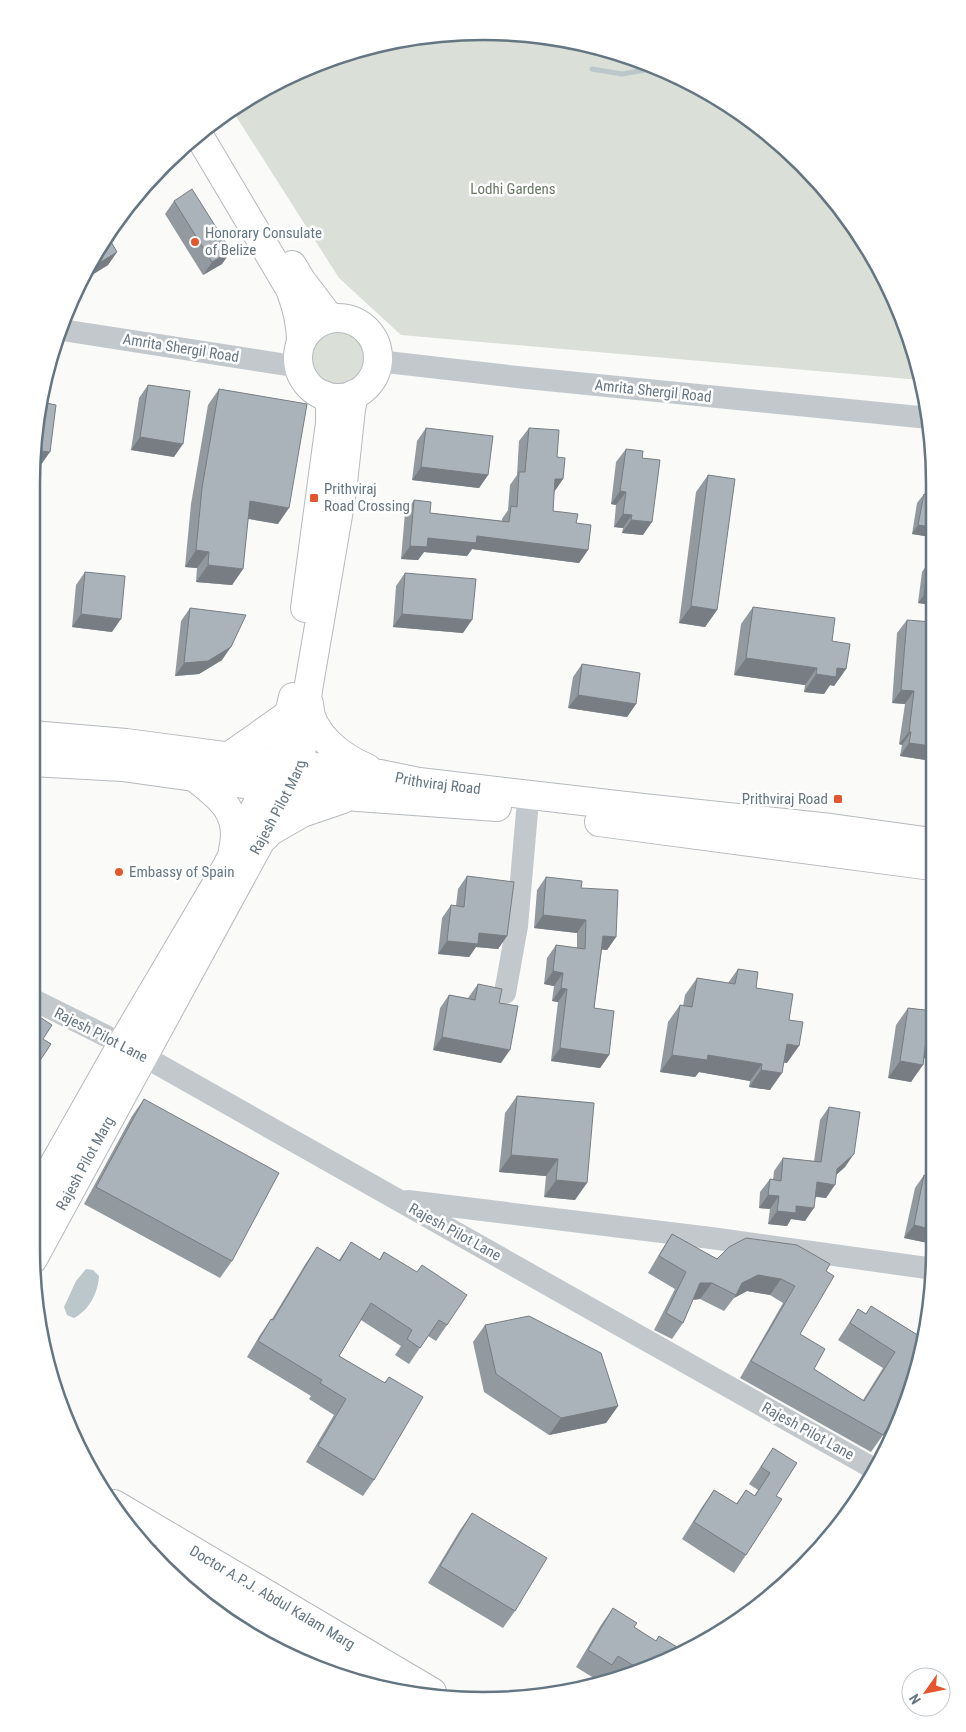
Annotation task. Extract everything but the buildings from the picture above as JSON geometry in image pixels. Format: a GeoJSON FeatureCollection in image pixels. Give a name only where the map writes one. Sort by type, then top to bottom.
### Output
{"type":"FeatureCollection","features":[{"type":"Feature","properties":{"kind":"main road"},"geometry":{"type":"LineString","coordinates":[[213,132],[301,280],[330,318]]}},
{"type":"Feature","properties":{"kind":"main road"},"geometry":{"type":"LineString","coordinates":[[202,141],[290,289],[299,315],[300,354],[309,384],[324,395],[337,398],[354,394],[372,378],[378,360],[375,342],[364,328],[348,319],[330,318],[313,326],[300,354]]}},
{"type":"Feature","properties":{"kind":"main road","name":"Rajesh Pilot Marg"},"geometry":{"type":"LineString","coordinates":[[40,1191],[133,1050],[259,845],[283,776],[308,690],[342,492],[350,409],[354,394]]}},
{"type":"Feature","properties":{"kind":"main road","name":"Rajesh Pilot Marg"},"geometry":{"type":"LineString","coordinates":[[40,1243],[133,1050],[227,866],[283,776],[289,714],[296,685],[311,557],[329,440],[330,403],[324,395]]}},
{"type":"Feature","properties":{"kind":"main road"},"geometry":{"type":"LineString","coordinates":[[308,690],[310,718],[319,732],[342,754],[380,774]]}},
{"type":"Feature","properties":{"kind":"main road"},"geometry":{"type":"LineString","coordinates":[[228,757],[289,714]]}},
{"type":"Feature","properties":{"kind":"main road","name":"Prithviraj Road"},"geometry":{"type":"LineString","coordinates":[[40,736],[126,743],[228,757],[283,776],[358,797],[497,807],[926,865]]}},
{"type":"Feature","properties":{"kind":"main road","name":"Prithviraj Road"},"geometry":{"type":"LineString","coordinates":[[40,762],[122,767],[194,777],[380,774],[420,782],[830,828],[926,841]]}},
{"type":"Feature","properties":{"kind":"main road"},"geometry":{"type":"LineString","coordinates":[[194,777],[219,797],[235,823],[234,849],[227,866]]}},
{"type":"Feature","properties":{"kind":"main road"},"geometry":{"type":"LineString","coordinates":[[259,845],[269,832],[302,813],[339,800],[358,797]]}},
{"type":"Feature","properties":{"kind":"main road","name":"Doctor A.P.J. Abdul Kalam Marg"},"geometry":{"type":"LineString","coordinates":[[127,1512],[425,1688]]}},
{"type":"Feature","properties":{"kind":"main road","name":"Doctor A.P.J. Abdul Kalam Marg"},"geometry":{"type":"LineString","coordinates":[[178,1570],[290,1644],[330,1664]]}},
{"type":"Feature","properties":{"kind":"street","name":"Amrita Shergil Road"},"geometry":{"type":"LineString","coordinates":[[68,331],[300,354]]}},
{"type":"Feature","properties":{"kind":"street","name":"Amrita Shergil Road"},"geometry":{"type":"LineString","coordinates":[[378,360],[517,377],[921,417]]}},
{"type":"Feature","properties":{"kind":"street"},"geometry":{"type":"LineString","coordinates":[[505,993],[517,926],[527,812]]}},
{"type":"Feature","properties":{"kind":"street","name":"Rajesh Pilot Lane"},"geometry":{"type":"LineString","coordinates":[[40,1003],[133,1050],[869,1466]]}},
{"type":"Feature","properties":{"kind":"street"},"geometry":{"type":"LineString","coordinates":[[397,1199],[711,1238],[925,1268]]}},
{"type":"Feature","properties":{"kind":"green space","name":"Lodhi Gardens"},"geometry":{"type":"Polygon","coordinates":[[[454,41],[512,41],[541,44],[598,55],[653,74],[704,99],[753,132],[775,150],[816,191],[834,213],[867,262],[892,313],[913,379],[401,335],[339,278],[236,116],[262,99],[313,74],[368,55],[425,44],[454,41]]]}},
{"type":"Feature","properties":{"kind":"green space"},"geometry":{"type":"Polygon","coordinates":[[[333,324],[345,324],[361,333],[368,343],[370,355],[368,367],[361,377],[345,386],[333,386],[322,381],[313,372],[308,361],[308,349],[313,338],[322,329],[333,324]]]}},
{"type":"Feature","properties":{"kind":"shaded area"},"geometry":{"type":"Polygon","coordinates":[[[86,1269],[93,1270],[99,1276],[97,1289],[88,1306],[74,1318],[67,1315],[64,1307],[76,1281],[86,1269]]]}},
{"type":"Feature","properties":{"kind":"waterway"},"geometry":{"type":"LineString","coordinates":[[592,69],[622,74],[643,70]]}},
{"type":"Feature","properties":{"kind":"place","name":"Honorary Consulate of Belize"},"geometry":{"type":"Point","coordinates":[195,242]}},
{"type":"Feature","properties":{"kind":"place","name":"Prithviraj Road Crossing"},"geometry":{"type":"Point","coordinates":[314,498]}},
{"type":"Feature","properties":{"kind":"place","name":"Prithviraj Road"},"geometry":{"type":"Point","coordinates":[838,799]}},
{"type":"Feature","properties":{"kind":"place","name":"Embassy of Spain"},"geometry":{"type":"Point","coordinates":[119,872]}}]}
